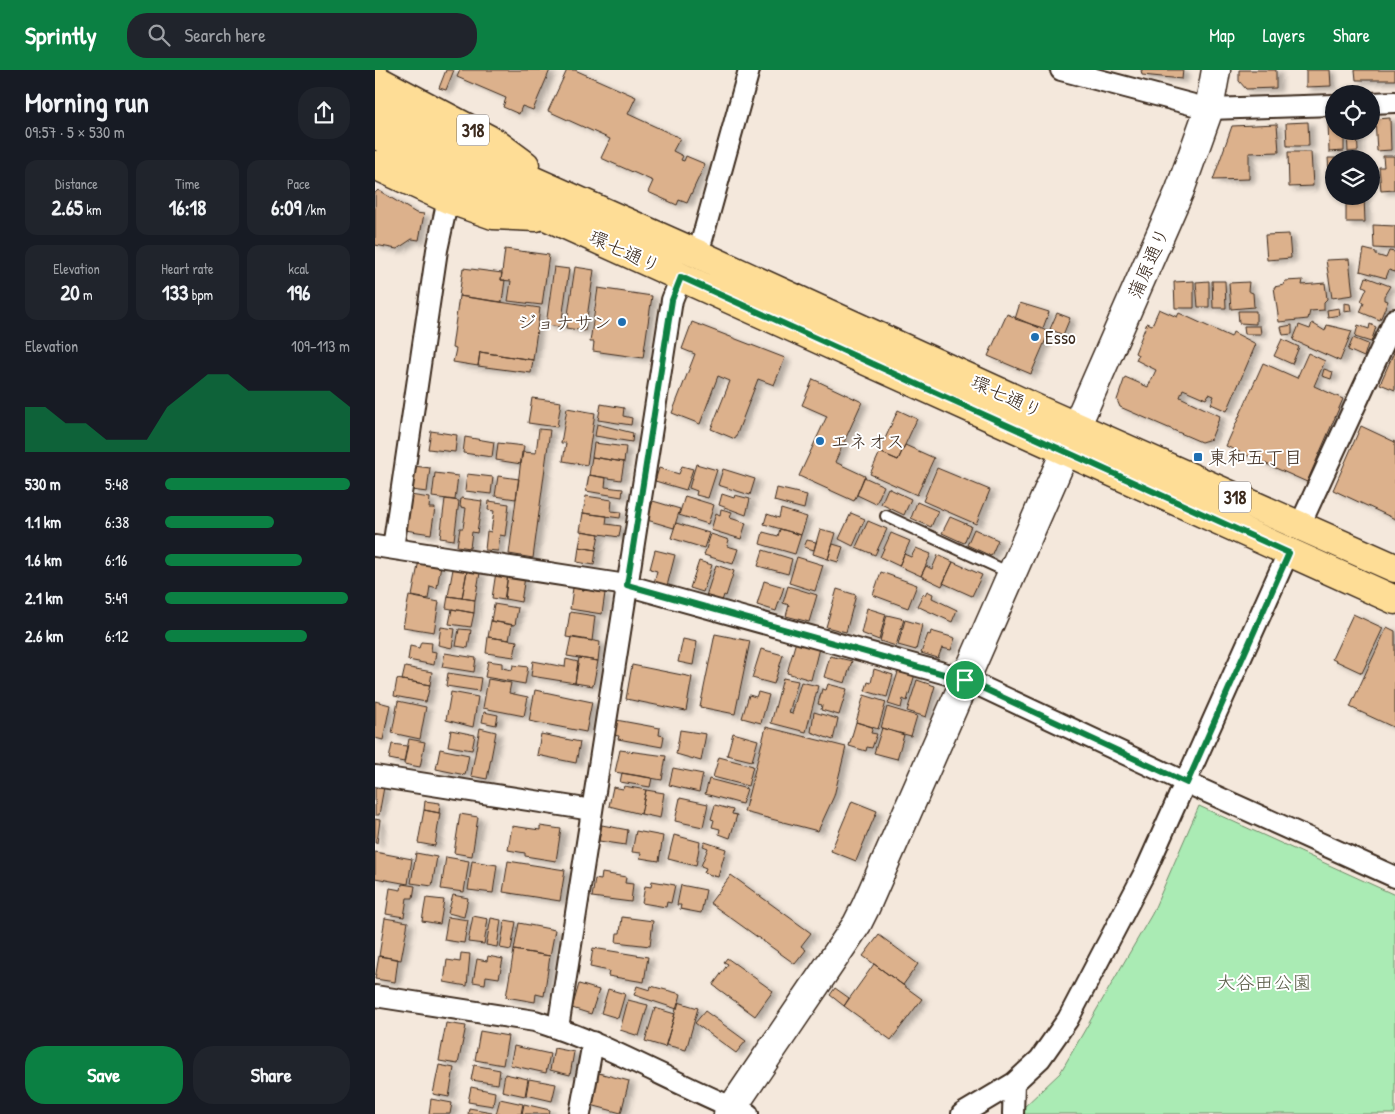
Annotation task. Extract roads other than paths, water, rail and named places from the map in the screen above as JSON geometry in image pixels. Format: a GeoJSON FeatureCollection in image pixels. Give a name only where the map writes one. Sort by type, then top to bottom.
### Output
{"type":"FeatureCollection","features":[{"type":"Feature","properties":{"kind":"main road","name":"318"},"geometry":{"type":"LineString","coordinates":[[375,79],[494,142],[563,193]]}},
{"type":"Feature","properties":{"kind":"main road","name":"環七通り"},"geometry":{"type":"LineString","coordinates":[[375,107],[392,134],[453,174],[681,277],[1070,438],[1300,525],[1395,568]]}},
{"type":"Feature","properties":{"kind":"main road","name":"環七通り"},"geometry":{"type":"LineString","coordinates":[[392,134],[563,193],[698,254],[1070,438],[1289,553],[1395,600]]}},
{"type":"Feature","properties":{"kind":"main road","name":"318"},"geometry":{"type":"LineString","coordinates":[[375,165],[448,199],[493,214],[553,218]]}},
{"type":"Feature","properties":{"kind":"street"},"geometry":{"type":"LineString","coordinates":[[698,254],[749,70]]}},
{"type":"Feature","properties":{"kind":"street"},"geometry":{"type":"LineString","coordinates":[[1061,70],[1209,110],[1325,105]]}},
{"type":"Feature","properties":{"kind":"street","name":"蒲原通り"},"geometry":{"type":"LineString","coordinates":[[736,1112],[857,924],[1180,190],[1209,110],[1216,70]]}},
{"type":"Feature","properties":{"kind":"street"},"geometry":{"type":"LineString","coordinates":[[1380,103],[1395,102]]}},
{"type":"Feature","properties":{"kind":"street"},"geometry":{"type":"LineString","coordinates":[[448,199],[437,250],[384,547],[627,585],[965,680],[1395,877]]}},
{"type":"Feature","properties":{"kind":"street"},"geometry":{"type":"LineString","coordinates":[[558,1028],[672,300],[681,277]]}},
{"type":"Feature","properties":{"kind":"street"},"geometry":{"type":"LineString","coordinates":[[1300,525],[1395,319]]}},
{"type":"Feature","properties":{"kind":"street"},"geometry":{"type":"LineString","coordinates":[[963,1114],[1014,1083],[1040,1059],[1068,1019],[1146,870],[1187,783],[1289,553]]}},
{"type":"Feature","properties":{"kind":"street"},"geometry":{"type":"LineString","coordinates":[[375,776],[592,810]]}},
{"type":"Feature","properties":{"kind":"street"},"geometry":{"type":"LineString","coordinates":[[375,996],[535,1021],[558,1028],[593,1042],[736,1112]]}},
{"type":"Feature","properties":{"kind":"street"},"geometry":{"type":"LineString","coordinates":[[580,1114],[593,1042]]}},
{"type":"Feature","properties":{"kind":"street"},"geometry":{"type":"LineString","coordinates":[[1013,1114],[1014,1083]]}},
{"type":"Feature","properties":{"kind":"lane"},"geometry":{"type":"LineString","coordinates":[[887,516],[1011,573]]}},
{"type":"Feature","properties":{"kind":"place","name":"ジョナサン"},"geometry":{"type":"Point","coordinates":[622,322]}},
{"type":"Feature","properties":{"kind":"place","name":"Esso"},"geometry":{"type":"Point","coordinates":[1035,337]}},
{"type":"Feature","properties":{"kind":"place","name":"エネオス"},"geometry":{"type":"Point","coordinates":[820,441]}},
{"type":"Feature","properties":{"kind":"place","name":"東和五丁目"},"geometry":{"type":"Point","coordinates":[1198,457]}},
{"type":"Feature","properties":{"kind":"park label","name":"大谷田公園"},"geometry":{"type":"Point","coordinates":[1264,982]}}]}
